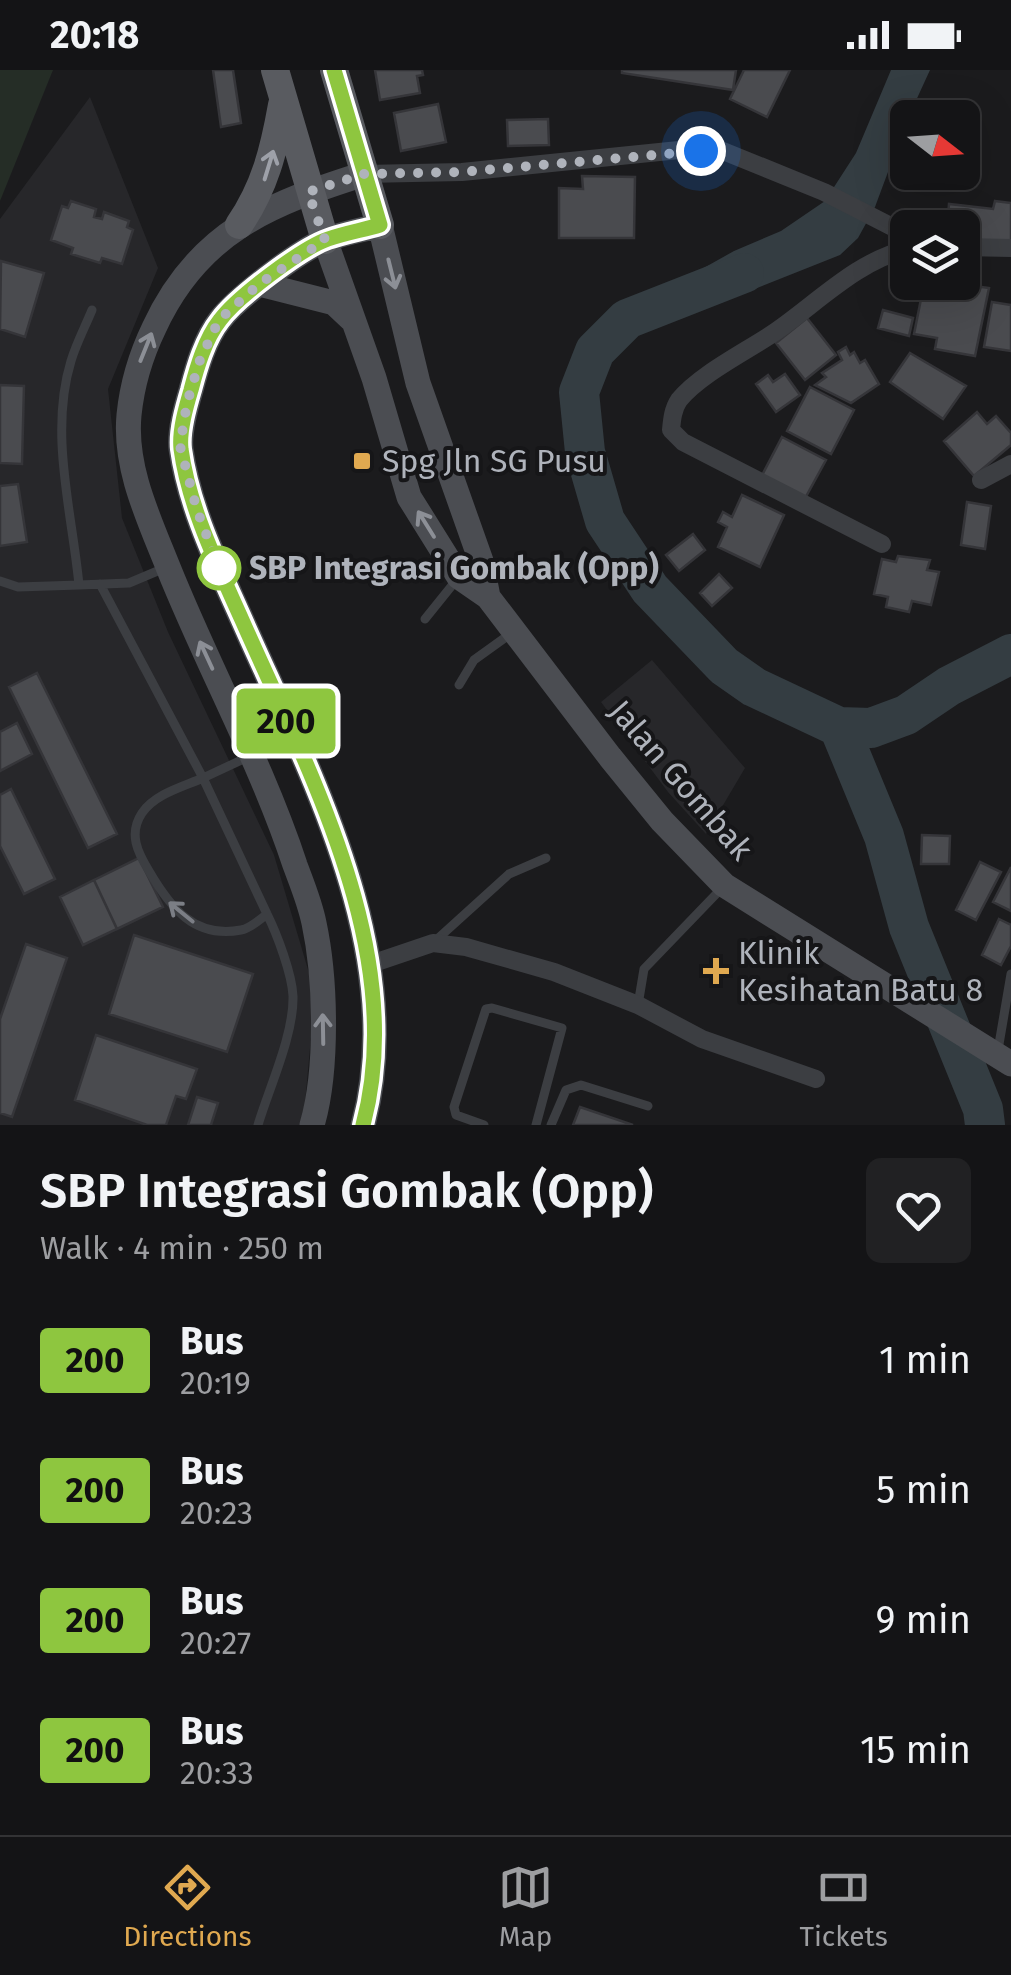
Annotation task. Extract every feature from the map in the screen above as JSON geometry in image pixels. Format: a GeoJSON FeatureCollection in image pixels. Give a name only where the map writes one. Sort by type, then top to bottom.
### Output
{"type":"FeatureCollection","features":[{"type":"Feature","properties":{"kind":"main road","name":"Jalan Gombak"},"geometry":{"type":"LineString","coordinates":[[275,70],[308,192],[374,378],[409,497],[459,577],[488,597],[662,821],[724,885],[997,1055]]}},
{"type":"Feature","properties":{"kind":"main road","name":"Jalan Gombak"},"geometry":{"type":"LineString","coordinates":[[334,70],[380,225],[418,382],[481,561],[488,597]]}},
{"type":"Feature","properties":{"kind":"main road"},"geometry":{"type":"LineString","coordinates":[[239,225],[265,177],[284,99]]}},
{"type":"Feature","properties":{"kind":"main road"},"geometry":{"type":"LineString","coordinates":[[312,1125],[325,1034],[314,922],[278,815],[142,505],[128,417],[140,357],[183,275],[206,250],[239,225],[308,192],[364,174]]}},
{"type":"Feature","properties":{"kind":"main road"},"geometry":{"type":"LineString","coordinates":[[363,1125],[374,1034],[370,964],[358,907],[320,798],[218,567],[180,446],[200,360],[219,320],[259,284],[325,240],[380,225]]}},
{"type":"Feature","properties":{"kind":"main road"},"geometry":{"type":"LineString","coordinates":[[259,284],[334,303],[351,319]]}},
{"type":"Feature","properties":{"kind":"street"},"geometry":{"type":"LineString","coordinates":[[364,174],[462,172],[679,150],[723,151],[824,192],[890,227]]}},
{"type":"Feature","properties":{"kind":"street"},"geometry":{"type":"LineString","coordinates":[[980,247],[1011,248]]}},
{"type":"Feature","properties":{"kind":"street"},"geometry":{"type":"LineString","coordinates":[[882,544],[684,442],[671,430],[679,400],[704,380],[825,294],[890,256]]}},
{"type":"Feature","properties":{"kind":"street"},"geometry":{"type":"LineString","coordinates":[[981,480],[1011,464]]}},
{"type":"Feature","properties":{"kind":"street"},"geometry":{"type":"LineString","coordinates":[[370,964],[433,943],[466,947],[554,972],[638,1004],[702,1039],[816,1079]]}},
{"type":"Feature","properties":{"kind":"lane"},"geometry":{"type":"LineString","coordinates":[[79,585],[62,456],[63,398],[71,360],[92,310]]}},
{"type":"Feature","properties":{"kind":"lane"},"geometry":{"type":"LineString","coordinates":[[425,619],[459,577],[481,561]]}},
{"type":"Feature","properties":{"kind":"lane"},"geometry":{"type":"LineString","coordinates":[[1,585],[130,583],[168,567]]}},
{"type":"Feature","properties":{"kind":"lane"},"geometry":{"type":"LineString","coordinates":[[100,584],[202,778],[267,914],[293,995],[289,1026],[258,1125]]}},
{"type":"Feature","properties":{"kind":"lane"},"geometry":{"type":"LineString","coordinates":[[459,685],[474,660],[514,631]]}},
{"type":"Feature","properties":{"kind":"lane"},"geometry":{"type":"LineString","coordinates":[[253,755],[160,796],[142,813],[134,833],[137,852],[170,907],[192,923],[218,932],[246,930],[267,914]]}},
{"type":"Feature","properties":{"kind":"lane"},"geometry":{"type":"LineString","coordinates":[[433,943],[510,874],[546,858]]}},
{"type":"Feature","properties":{"kind":"lane"},"geometry":{"type":"LineString","coordinates":[[638,1004],[644,969],[724,885]]}},
{"type":"Feature","properties":{"kind":"lane"},"geometry":{"type":"LineString","coordinates":[[997,1055],[1011,974]]}},
{"type":"Feature","properties":{"kind":"lane"},"geometry":{"type":"LineString","coordinates":[[484,1125],[456,1115],[454,1107],[486,1009],[492,1008],[562,1028],[536,1125]]}},
{"type":"Feature","properties":{"kind":"lane"},"geometry":{"type":"LineString","coordinates":[[551,1125],[566,1090],[581,1085],[648,1106]]}},
{"type":"Feature","properties":{"kind":"shaded area"},"geometry":{"type":"Polygon","coordinates":[[[0,70],[53,70],[0,201],[0,70]]]}},
{"type":"Feature","properties":{"kind":"shaded area"},"geometry":{"type":"Polygon","coordinates":[[[891,70],[930,70],[916,100],[890,100],[890,167],[858,238],[840,255],[707,308],[684,279],[781,231],[825,201],[856,153],[891,70]]]}},
{"type":"Feature","properties":{"kind":"shaded area"},"geometry":{"type":"Polygon","coordinates":[[[90,97],[158,268],[108,389],[122,518],[168,632],[274,855],[315,993],[303,1125],[0,1125],[0,219],[90,97]]]}},
{"type":"Feature","properties":{"kind":"shaded area"},"geometry":{"type":"Polygon","coordinates":[[[652,660],[745,768],[706,834],[668,792],[601,702],[652,660]]]}},
{"type":"Feature","properties":{"kind":"building"},"geometry":{"type":"Polygon","coordinates":[[[213,70],[233,70],[241,123],[221,127],[213,70]]]}},
{"type":"Feature","properties":{"kind":"building"},"geometry":{"type":"Polygon","coordinates":[[[375,70],[422,70],[423,75],[417,76],[420,93],[380,100],[375,70]]]}},
{"type":"Feature","properties":{"kind":"building"},"geometry":{"type":"Polygon","coordinates":[[[622,70],[736,70],[733,90],[622,70]]]}},
{"type":"Feature","properties":{"kind":"building"},"geometry":{"type":"Polygon","coordinates":[[[744,70],[790,70],[767,117],[730,99],[744,70]]]}},
{"type":"Feature","properties":{"kind":"building"},"geometry":{"type":"Polygon","coordinates":[[[438,104],[446,142],[401,151],[394,113],[438,104]]]}},
{"type":"Feature","properties":{"kind":"building"},"geometry":{"type":"Polygon","coordinates":[[[548,119],[549,145],[508,146],[507,120],[548,119]]]}},
{"type":"Feature","properties":{"kind":"building"},"geometry":{"type":"Polygon","coordinates":[[[582,176],[635,177],[634,238],[559,238],[559,188],[583,189],[582,176]]]}},
{"type":"Feature","properties":{"kind":"building"},"geometry":{"type":"Polygon","coordinates":[[[71,201],[96,209],[94,217],[102,219],[104,212],[129,221],[127,227],[133,230],[122,264],[102,258],[100,263],[71,254],[73,248],[51,240],[62,206],[68,208],[71,201]]]}},
{"type":"Feature","properties":{"kind":"building"},"geometry":{"type":"Polygon","coordinates":[[[995,201],[1011,203],[1011,246],[980,243],[980,210],[948,210],[949,204],[993,209],[995,201]]]}},
{"type":"Feature","properties":{"kind":"building"},"geometry":{"type":"Polygon","coordinates":[[[1,261],[44,273],[25,337],[0,329],[1,261]]]}},
{"type":"Feature","properties":{"kind":"building"},"geometry":{"type":"Polygon","coordinates":[[[980,287],[989,288],[975,356],[935,349],[937,338],[914,334],[921,300],[980,300],[980,287]]]}},
{"type":"Feature","properties":{"kind":"building"},"geometry":{"type":"Polygon","coordinates":[[[992,302],[1011,305],[1011,351],[984,347],[992,302]]]}},
{"type":"Feature","properties":{"kind":"building"},"geometry":{"type":"Polygon","coordinates":[[[883,310],[913,318],[909,336],[878,328],[883,310]]]}},
{"type":"Feature","properties":{"kind":"building"},"geometry":{"type":"Polygon","coordinates":[[[807,318],[836,355],[805,380],[776,343],[807,318]]]}},
{"type":"Feature","properties":{"kind":"building"},"geometry":{"type":"Polygon","coordinates":[[[846,347],[860,363],[865,360],[879,384],[851,403],[815,385],[826,377],[822,373],[842,360],[838,352],[846,347]]]}},
{"type":"Feature","properties":{"kind":"building"},"geometry":{"type":"Polygon","coordinates":[[[910,353],[966,386],[943,419],[890,382],[910,353]]]}},
{"type":"Feature","properties":{"kind":"building"},"geometry":{"type":"Polygon","coordinates":[[[785,374],[800,395],[776,412],[756,384],[768,375],[773,382],[785,374]]]}},
{"type":"Feature","properties":{"kind":"building"},"geometry":{"type":"Polygon","coordinates":[[[0,385],[24,386],[22,464],[0,463],[0,385]]]}},
{"type":"Feature","properties":{"kind":"building"},"geometry":{"type":"Polygon","coordinates":[[[810,387],[854,410],[831,454],[787,431],[810,387]]]}},
{"type":"Feature","properties":{"kind":"building"},"geometry":{"type":"Polygon","coordinates":[[[977,412],[987,424],[996,416],[1011,433],[1011,445],[974,476],[944,441],[977,412]]]}},
{"type":"Feature","properties":{"kind":"building"},"geometry":{"type":"Polygon","coordinates":[[[782,437],[826,460],[803,502],[760,479],[782,437]]]}},
{"type":"Feature","properties":{"kind":"building"},"geometry":{"type":"Polygon","coordinates":[[[18,484],[27,542],[0,546],[0,486],[18,484]]]}},
{"type":"Feature","properties":{"kind":"building"},"geometry":{"type":"Polygon","coordinates":[[[742,495],[784,515],[760,567],[718,547],[727,527],[718,522],[723,512],[732,517],[742,495]]]}},
{"type":"Feature","properties":{"kind":"building"},"geometry":{"type":"Polygon","coordinates":[[[967,502],[991,506],[985,549],[961,545],[967,502]]]}},
{"type":"Feature","properties":{"kind":"building"},"geometry":{"type":"Polygon","coordinates":[[[693,534],[705,550],[679,571],[666,555],[693,534]]]}},
{"type":"Feature","properties":{"kind":"building"},"geometry":{"type":"Polygon","coordinates":[[[898,556],[930,560],[927,570],[939,572],[931,605],[912,601],[909,612],[886,607],[888,597],[874,594],[882,559],[896,562],[898,556]]]}},
{"type":"Feature","properties":{"kind":"building"},"geometry":{"type":"Polygon","coordinates":[[[719,574],[732,588],[712,606],[700,593],[719,574]]]}},
{"type":"Feature","properties":{"kind":"building"},"geometry":{"type":"Polygon","coordinates":[[[37,673],[117,834],[88,848],[9,687],[37,673]]]}},
{"type":"Feature","properties":{"kind":"building"},"geometry":{"type":"Polygon","coordinates":[[[17,723],[32,754],[0,771],[0,732],[17,723]]]}},
{"type":"Feature","properties":{"kind":"building"},"geometry":{"type":"Polygon","coordinates":[[[11,789],[55,879],[24,894],[0,846],[0,795],[11,789]]]}},
{"type":"Feature","properties":{"kind":"building"},"geometry":{"type":"Polygon","coordinates":[[[922,835],[950,836],[949,864],[921,864],[922,835]]]}},
{"type":"Feature","properties":{"kind":"building"},"geometry":{"type":"Polygon","coordinates":[[[139,858],[163,907],[117,929],[94,880],[139,858]]]}},
{"type":"Feature","properties":{"kind":"building"},"geometry":{"type":"Polygon","coordinates":[[[980,862],[1001,872],[976,920],[956,910],[980,862]]]}},
{"type":"Feature","properties":{"kind":"building"},"geometry":{"type":"Polygon","coordinates":[[[1011,867],[1011,911],[993,902],[1011,867]]]}},
{"type":"Feature","properties":{"kind":"building"},"geometry":{"type":"Polygon","coordinates":[[[94,880],[117,929],[83,945],[60,897],[94,880]]]}},
{"type":"Feature","properties":{"kind":"building"},"geometry":{"type":"Polygon","coordinates":[[[999,919],[1011,925],[1011,946],[1001,965],[982,955],[999,919]]]}},
{"type":"Feature","properties":{"kind":"building"},"geometry":{"type":"Polygon","coordinates":[[[134,935],[253,974],[227,1052],[109,1014],[134,935]]]}},
{"type":"Feature","properties":{"kind":"building"},"geometry":{"type":"Polygon","coordinates":[[[26,944],[67,958],[12,1117],[0,1113],[0,1019],[26,944]]]}},
{"type":"Feature","properties":{"kind":"building"},"geometry":{"type":"Polygon","coordinates":[[[96,1035],[197,1069],[186,1099],[176,1096],[166,1125],[147,1125],[75,1100],[96,1035]]]}},
{"type":"Feature","properties":{"kind":"building"},"geometry":{"type":"Polygon","coordinates":[[[197,1097],[218,1103],[211,1125],[188,1125],[197,1097]]]}},
{"type":"Feature","properties":{"kind":"building"},"geometry":{"type":"Polygon","coordinates":[[[580,1107],[633,1125],[573,1125],[580,1107]]]}},
{"type":"Feature","properties":{"kind":"waterway"},"geometry":{"type":"LineString","coordinates":[[744,273],[627,319],[595,351],[579,392],[585,452],[605,521],[650,589],[724,666],[754,687],[839,727],[871,728],[906,715],[949,686],[1011,654]]}},
{"type":"Feature","properties":{"kind":"waterway"},"geometry":{"type":"LineString","coordinates":[[839,727],[884,836],[909,927],[983,1109],[985,1125]]}},
{"type":"Feature","properties":{"kind":"bus line","name":"200"},"geometry":{"type":"LineString","coordinates":[[334,70],[380,225],[325,240],[259,284],[219,320],[200,360],[180,446],[218,567],[320,798],[358,907],[370,964],[374,1034],[363,1125]]}},
{"type":"Feature","properties":{"kind":"place","name":"Spg Jln SG Pusu"},"geometry":{"type":"Point","coordinates":[362,461]}},
{"type":"Feature","properties":{"kind":"place","name":"SBP Integrasi Gombak (Opp)"},"geometry":{"type":"Point","coordinates":[219,568]}},
{"type":"Feature","properties":{"kind":"place","name":"Klinik Kesihatan Batu 8"},"geometry":{"type":"Point","coordinates":[716,971]}},
{"type":"Feature","properties":{"kind":"route"},"geometry":{"type":"LineString","coordinates":[[219,568],[197,510],[180,446],[187,403],[200,360],[219,320],[259,284],[325,240],[308,192],[364,174],[462,172],[701,151]]}}]}
